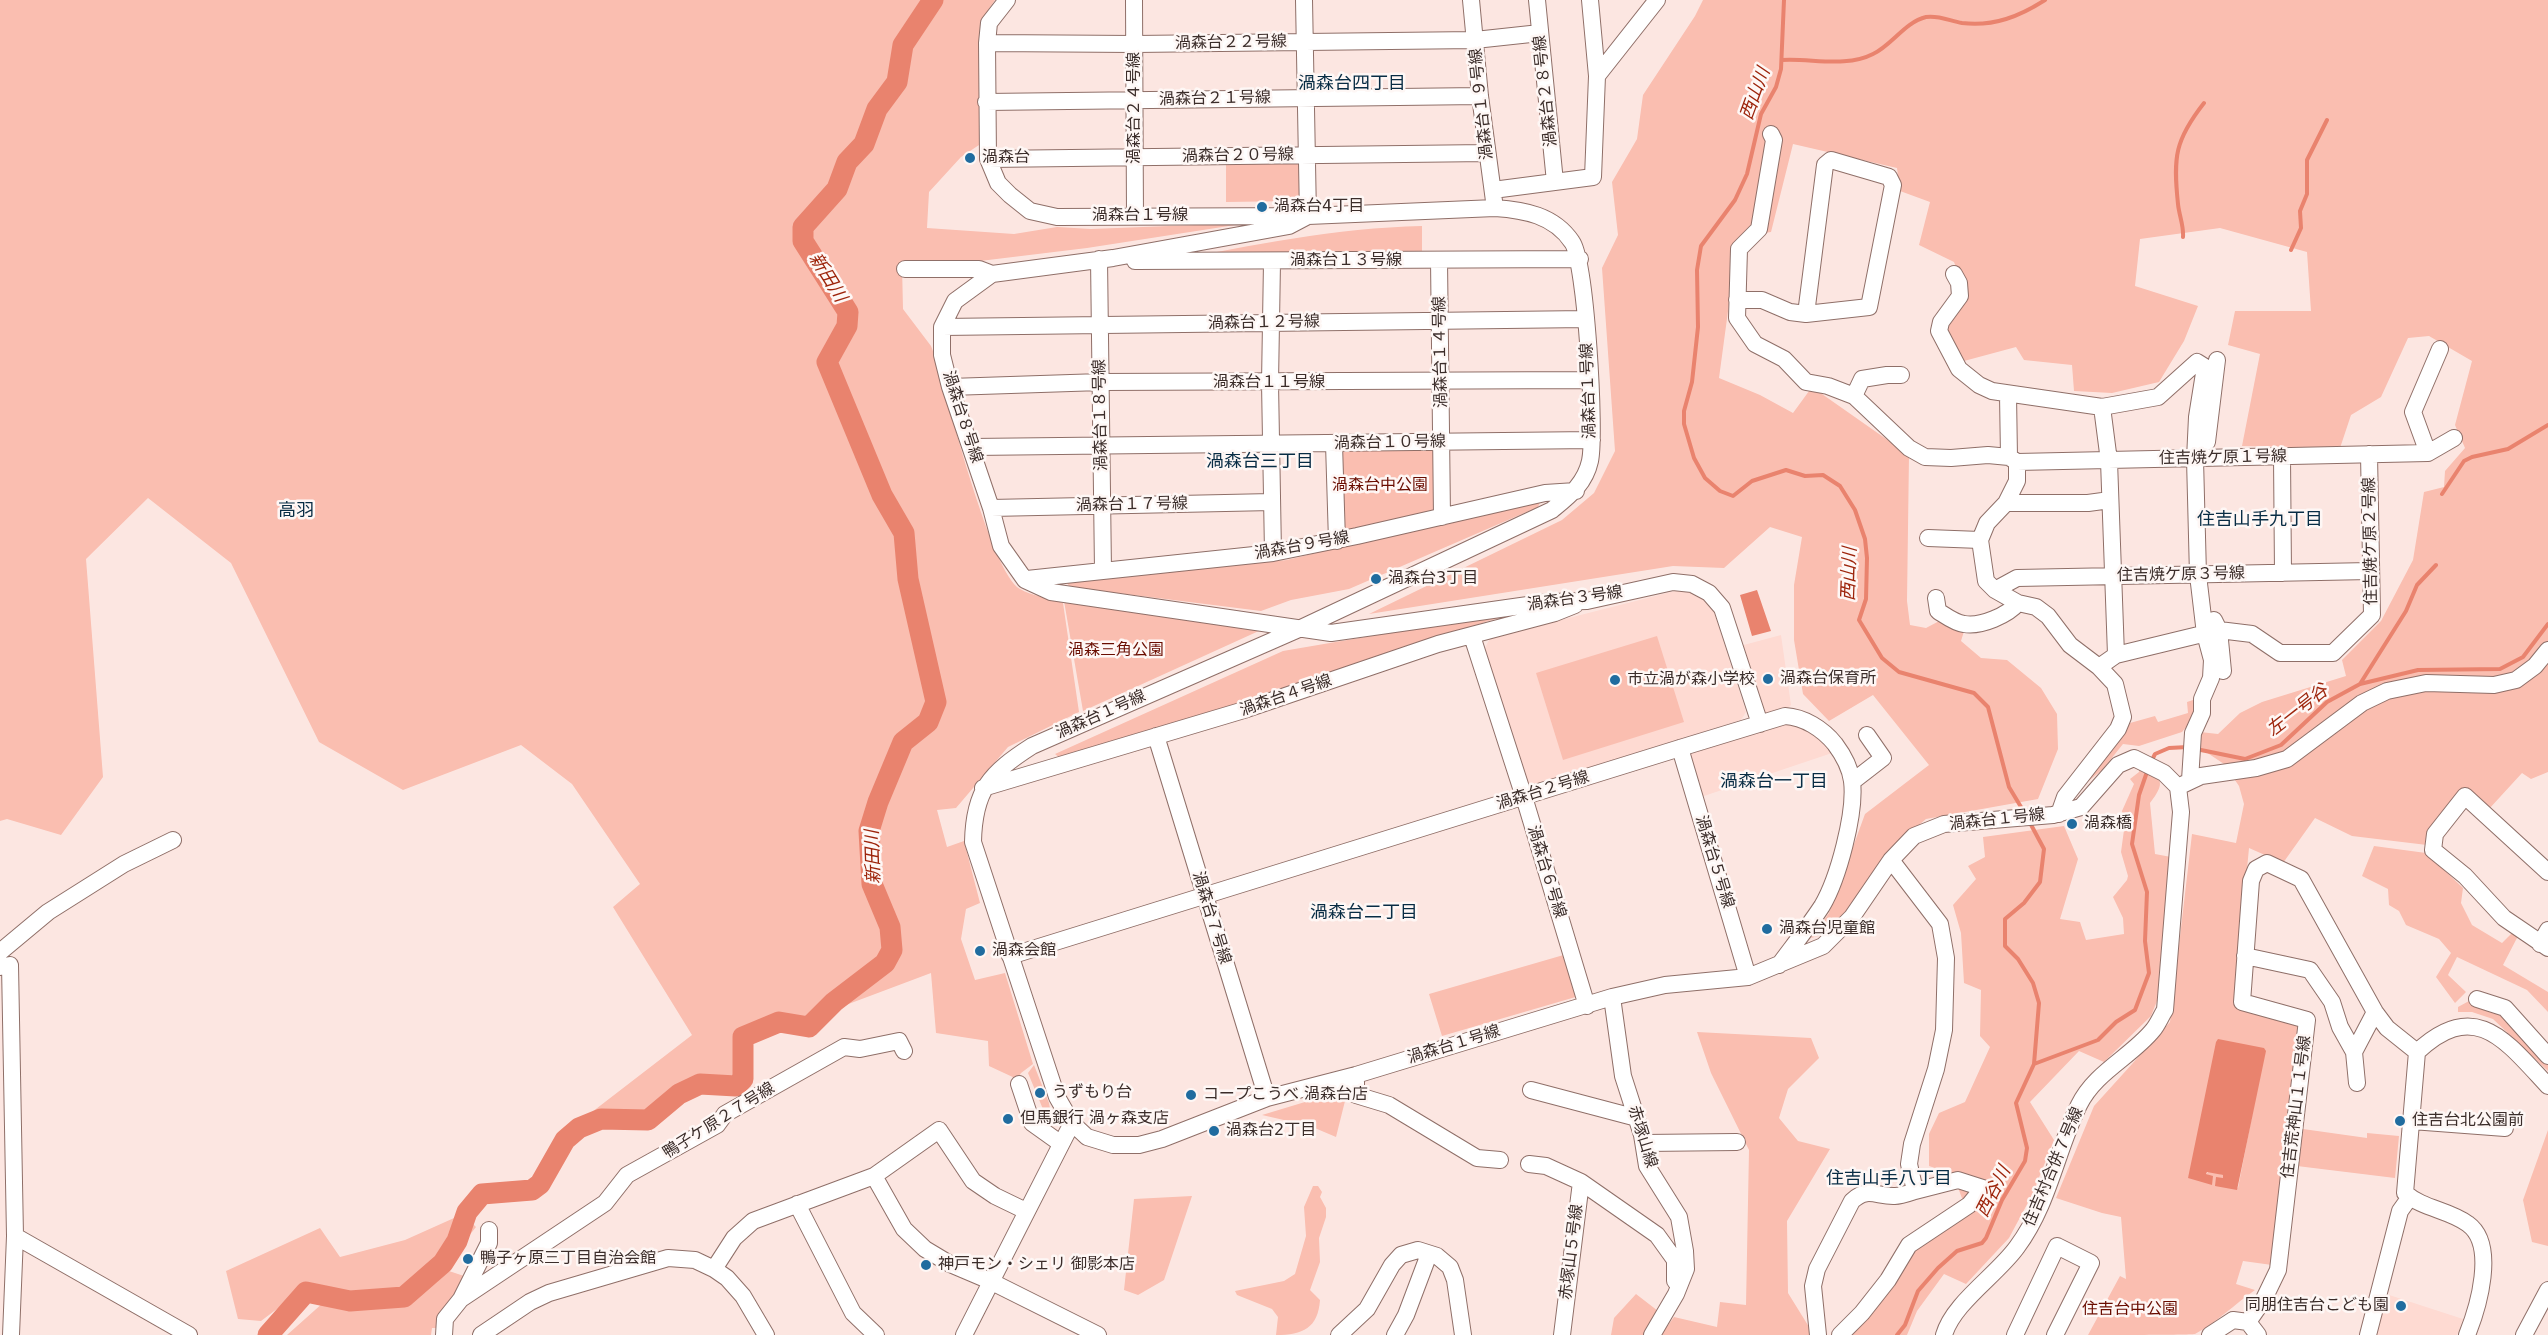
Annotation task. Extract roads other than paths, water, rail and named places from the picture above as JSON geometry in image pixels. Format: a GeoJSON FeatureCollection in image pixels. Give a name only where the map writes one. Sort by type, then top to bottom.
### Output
{"type":"FeatureCollection","features":[{"type":"Feature","properties":{"kind":"street","name":"渦森台１号線"},"geometry":{"type":"LineString","coordinates":[[1007,0],[989,23],[986,102],[988,159],[998,183],[1030,210],[1058,216],[1308,216],[1496,208],[1526,210],[1562,230],[1573,242],[1580,259],[1586,319],[1592,440],[1590,461],[1576,491],[1552,510],[1299,629],[1032,746],[1006,763],[984,788],[973,814],[973,842],[1057,1097],[1072,1123],[1087,1137],[1113,1145],[1139,1145],[1162,1139],[1267,1098],[1356,1075],[1612,998],[1665,985],[1748,977],[1823,946],[1852,917],[1891,860],[1914,836],[1944,824],[2056,814]]}},
{"type":"Feature","properties":{"kind":"street","name":"渦森台２４号線"},"geometry":{"type":"LineString","coordinates":[[1134,0],[1136,216]]}},
{"type":"Feature","properties":{"kind":"street"},"geometry":{"type":"LineString","coordinates":[[1304,0],[1308,216]]}},
{"type":"Feature","properties":{"kind":"street","name":"渦森台１９号線"},"geometry":{"type":"LineString","coordinates":[[1471,0],[1480,96],[1496,208]]}},
{"type":"Feature","properties":{"kind":"street","name":"渦森台２８号線"},"geometry":{"type":"LineString","coordinates":[[1536,0],[1556,182]]}},
{"type":"Feature","properties":{"kind":"street"},"geometry":{"type":"LineString","coordinates":[[1492,190],[1593,177],[1597,76],[1590,0]]}},
{"type":"Feature","properties":{"kind":"street"},"geometry":{"type":"LineString","coordinates":[[1597,76],[1654,2]]}},
{"type":"Feature","properties":{"kind":"street","name":"渦森台２２号線"},"geometry":{"type":"LineString","coordinates":[[987,43],[1135,44],[1475,40],[1540,33]]}},
{"type":"Feature","properties":{"kind":"street","name":"渦森台２１号線"},"geometry":{"type":"LineString","coordinates":[[986,102],[1480,96]]}},
{"type":"Feature","properties":{"kind":"street"},"geometry":{"type":"LineString","coordinates":[[1771,134],[1774,140],[1759,229],[1739,249],[1737,318],[1755,344],[1784,359],[1806,382],[1828,386],[1854,396],[1862,379],[1901,375]]}},
{"type":"Feature","properties":{"kind":"street","name":"渦森台２０号線"},"geometry":{"type":"LineString","coordinates":[[988,159],[1487,153]]}},
{"type":"Feature","properties":{"kind":"street"},"geometry":{"type":"LineString","coordinates":[[1737,300],[1762,300],[1791,312],[1806,314],[1869,307],[1893,185],[1888,177],[1831,160],[1825,165],[1806,314]]}},
{"type":"Feature","properties":{"kind":"street","name":"渦森台８号線"},"geometry":{"type":"LineString","coordinates":[[1025,580],[1001,546],[972,447],[950,387],[942,355],[942,327],[955,301],[992,274],[1106,258],[1289,226],[1308,216]]}},
{"type":"Feature","properties":{"kind":"street","name":"渦森台１３号線"},"geometry":{"type":"LineString","coordinates":[[1106,258],[1129,261],[1580,259]]}},
{"type":"Feature","properties":{"kind":"street","name":"渦森台１８号線"},"geometry":{"type":"LineString","coordinates":[[1103,571],[1100,324],[1106,258]]}},
{"type":"Feature","properties":{"kind":"street","name":"渦森台１４号線"},"geometry":{"type":"LineString","coordinates":[[1439,260],[1442,517]]}},
{"type":"Feature","properties":{"kind":"street"},"geometry":{"type":"LineString","coordinates":[[1272,261],[1270,383],[1273,553]]}},
{"type":"Feature","properties":{"kind":"street"},"geometry":{"type":"LineString","coordinates":[[905,269],[979,269],[992,274]]}},
{"type":"Feature","properties":{"kind":"street"},"geometry":{"type":"LineString","coordinates":[[1954,274],[1959,283],[1960,296],[1941,322],[1939,331],[1959,369],[1979,385],[2008,395],[2038,396],[2102,407],[2158,396],[2198,362],[2205,367],[2197,417],[2200,458]]}},
{"type":"Feature","properties":{"kind":"street","name":"渦森台１２号線"},"geometry":{"type":"LineString","coordinates":[[942,327],[1586,319]]}},
{"type":"Feature","properties":{"kind":"street"},"geometry":{"type":"LineString","coordinates":[[2428,453],[2413,412],[2440,349]]}},
{"type":"Feature","properties":{"kind":"street"},"geometry":{"type":"LineString","coordinates":[[2200,458],[2217,360]]}},
{"type":"Feature","properties":{"kind":"street","name":"渦森台１１号線"},"geometry":{"type":"LineString","coordinates":[[950,387],[1101,382],[1589,380]]}},
{"type":"Feature","properties":{"kind":"street"},"geometry":{"type":"LineString","coordinates":[[2008,395],[2017,481],[2006,503],[1987,523],[1980,540],[1986,581],[1995,590],[2018,603],[2036,607],[2048,616],[2070,645],[2099,667],[2115,684],[2123,717],[2118,729],[2065,797],[2056,814]]}},
{"type":"Feature","properties":{"kind":"street","name":"住吉焼ケ原１号線"},"geometry":{"type":"LineString","coordinates":[[1854,396],[1909,448],[1925,457],[1951,458],[1988,454],[2013,459],[2109,461],[2428,453],[2454,438]]}},
{"type":"Feature","properties":{"kind":"street"},"geometry":{"type":"LineString","coordinates":[[2102,407],[2109,461],[2116,655]]}},
{"type":"Feature","properties":{"kind":"street","name":"渦森台１０号線"},"geometry":{"type":"LineString","coordinates":[[972,447],[1592,440]]}},
{"type":"Feature","properties":{"kind":"street"},"geometry":{"type":"LineString","coordinates":[[1334,444],[1337,541]]}},
{"type":"Feature","properties":{"kind":"street","name":"住吉焼ケ原２号線"},"geometry":{"type":"LineString","coordinates":[[2099,667],[2116,655],[2212,632],[2252,634],[2280,653],[2333,652],[2372,615],[2369,454]]}},
{"type":"Feature","properties":{"kind":"street"},"geometry":{"type":"LineString","coordinates":[[2283,457],[2283,573]]}},
{"type":"Feature","properties":{"kind":"street","name":"住吉村合併７号線"},"geometry":{"type":"LineString","coordinates":[[1944,1335],[1946,1326],[1958,1310],[2016,1249],[2031,1226],[2043,1202],[2079,1105],[2091,1087],[2153,1030],[2165,1010],[2181,812],[2193,733],[2202,713],[2212,704],[2219,692],[2223,673],[2212,632],[2213,618],[2203,575],[2200,458]]}},
{"type":"Feature","properties":{"kind":"street","name":"渦森台９号線"},"geometry":{"type":"LineString","coordinates":[[1025,580],[1273,553],[1337,541],[1545,493],[1576,491]]}},
{"type":"Feature","properties":{"kind":"street"},"geometry":{"type":"LineString","coordinates":[[2006,503],[2088,503],[2110,500]]}},
{"type":"Feature","properties":{"kind":"street","name":"渦森台１７号線"},"geometry":{"type":"LineString","coordinates":[[991,508],[1272,502]]}},
{"type":"Feature","properties":{"kind":"street"},"geometry":{"type":"LineString","coordinates":[[1928,538],[1980,540]]}},
{"type":"Feature","properties":{"kind":"street","name":"住吉焼ケ原３号線"},"geometry":{"type":"LineString","coordinates":[[1995,590],[2018,578],[2370,571]]}},
{"type":"Feature","properties":{"kind":"street"},"geometry":{"type":"LineString","coordinates":[[1025,580],[1051,592],[1299,629]]}},
{"type":"Feature","properties":{"kind":"street","name":"渦森台３号線"},"geometry":{"type":"LineString","coordinates":[[1299,629],[1331,633],[1549,602],[1587,601],[1673,582],[1692,584],[1709,593],[1722,608],[1760,724]]}},
{"type":"Feature","properties":{"kind":"street"},"geometry":{"type":"LineString","coordinates":[[1936,598],[1938,611],[1963,624],[1986,621],[2012,611],[2018,603]]}},
{"type":"Feature","properties":{"kind":"street","name":"渦森台４号線"},"geometry":{"type":"LineString","coordinates":[[984,788],[1244,710],[1438,644],[1554,613],[1587,601]]}},
{"type":"Feature","properties":{"kind":"street","name":"渦森台６号線"},"geometry":{"type":"LineString","coordinates":[[1472,636],[1524,797],[1587,1006]]}},
{"type":"Feature","properties":{"kind":"street"},"geometry":{"type":"LineString","coordinates":[[2056,814],[2081,807],[2118,765],[2134,758],[2164,773],[2186,778],[2256,768],[2287,759],[2362,703],[2387,691],[2426,683],[2494,685],[2516,681],[2535,666],[2548,650]]}},
{"type":"Feature","properties":{"kind":"street","name":"渦森台２号線"},"geometry":{"type":"LineString","coordinates":[[1010,956],[1785,716],[1796,717],[1816,726],[1830,738],[1846,758],[1852,782],[1845,841],[1835,877],[1822,905],[1778,966]]}},
{"type":"Feature","properties":{"kind":"street","name":"渦森台７号線"},"geometry":{"type":"LineString","coordinates":[[1156,736],[1267,1098]]}},
{"type":"Feature","properties":{"kind":"street"},"geometry":{"type":"LineString","coordinates":[[1852,782],[1883,758],[1875,739]]}},
{"type":"Feature","properties":{"kind":"street","name":"渦森台５号線"},"geometry":{"type":"LineString","coordinates":[[1680,748],[1748,977]]}},
{"type":"Feature","properties":{"kind":"street"},"geometry":{"type":"LineString","coordinates":[[2545,940],[2504,918],[2465,876],[2433,850],[2435,834],[2465,796],[2548,872]]}},
{"type":"Feature","properties":{"kind":"street"},"geometry":{"type":"LineString","coordinates":[[11,1335],[15,1236],[3,962],[48,912],[124,864],[174,840]]}},
{"type":"Feature","properties":{"kind":"street"},"geometry":{"type":"LineString","coordinates":[[1891,860],[1940,924],[1946,958],[1944,1030],[1936,1069],[1912,1144],[1909,1164],[1915,1191]]}},
{"type":"Feature","properties":{"kind":"street","name":"住吉荒神山１１号線"},"geometry":{"type":"LineString","coordinates":[[2253,1329],[2278,1270],[2307,1020],[2242,1002],[2251,881],[2256,869],[2267,863],[2301,879],[2375,1012],[2387,1028],[2417,1052]]}},
{"type":"Feature","properties":{"kind":"street"},"geometry":{"type":"LineString","coordinates":[[2245,957],[2310,970],[2332,1002],[2340,1027],[2354,1052],[2357,1083]]}},
{"type":"Feature","properties":{"kind":"street","name":"赤塚山線"},"geometry":{"type":"LineString","coordinates":[[1612,998],[1623,1076],[1644,1143],[1647,1166],[1679,1216],[1686,1269],[1676,1294],[1652,1335]]}},
{"type":"Feature","properties":{"kind":"street"},"geometry":{"type":"LineString","coordinates":[[2477,999],[2508,1003],[2548,1056]]}},
{"type":"Feature","properties":{"kind":"street"},"geometry":{"type":"LineString","coordinates":[[2354,1052],[2375,1012]]}},
{"type":"Feature","properties":{"kind":"street"},"geometry":{"type":"LineString","coordinates":[[2467,1335],[2481,1286],[2484,1254],[2480,1237],[2468,1224],[2405,1193],[2417,1052],[2428,1041],[2450,1028],[2468,1025],[2490,1031],[2524,1060],[2548,1086]]}},
{"type":"Feature","properties":{"kind":"street","name":"鴨子ケ原２７号線"},"geometry":{"type":"LineString","coordinates":[[444,1335],[445,1319],[461,1299],[605,1203],[627,1175],[717,1125],[725,1114],[844,1047],[860,1049],[899,1041],[904,1052]]}},
{"type":"Feature","properties":{"kind":"street"},"geometry":{"type":"LineString","coordinates":[[1356,1075],[1356,1095],[1389,1105],[1477,1158],[1500,1160]]}},
{"type":"Feature","properties":{"kind":"street"},"geometry":{"type":"LineString","coordinates":[[1019,1084],[1032,1123],[1060,1143]]}},
{"type":"Feature","properties":{"kind":"street"},"geometry":{"type":"LineString","coordinates":[[1531,1090],[1637,1118]]}},
{"type":"Feature","properties":{"kind":"street"},"geometry":{"type":"LineString","coordinates":[[2412,1121],[2505,1129]]}},
{"type":"Feature","properties":{"kind":"street"},"geometry":{"type":"LineString","coordinates":[[964,1335],[1072,1123]]}},
{"type":"Feature","properties":{"kind":"street"},"geometry":{"type":"LineString","coordinates":[[714,1269],[734,1238],[753,1221],[874,1176],[939,1130],[973,1181],[995,1196],[1026,1211]]}},
{"type":"Feature","properties":{"kind":"street"},"geometry":{"type":"LineString","coordinates":[[1644,1143],[1737,1142]]}},
{"type":"Feature","properties":{"kind":"street"},"geometry":{"type":"LineString","coordinates":[[1529,1164],[1546,1166],[1581,1182]]}},
{"type":"Feature","properties":{"kind":"street"},"geometry":{"type":"LineString","coordinates":[[874,1176],[904,1229],[925,1249],[950,1264],[990,1281],[1098,1335]]}},
{"type":"Feature","properties":{"kind":"street"},"geometry":{"type":"LineString","coordinates":[[1818,1335],[1814,1286],[1817,1269],[1852,1201],[1859,1194],[1868,1192],[1895,1196],[1958,1180],[1983,1188],[1969,1205],[1909,1245],[1888,1280],[1862,1313],[1840,1335]]}},
{"type":"Feature","properties":{"kind":"street","name":"赤塚山５号線"},"geometry":{"type":"LineString","coordinates":[[1562,1335],[1581,1182],[1657,1235],[1675,1260],[1676,1294]]}},
{"type":"Feature","properties":{"kind":"street"},"geometry":{"type":"LineString","coordinates":[[2368,1335],[2400,1211],[2410,1197]]}},
{"type":"Feature","properties":{"kind":"street"},"geometry":{"type":"LineString","coordinates":[[797,1204],[853,1313],[876,1335]]}},
{"type":"Feature","properties":{"kind":"street"},"geometry":{"type":"LineString","coordinates":[[461,1299],[489,1243],[489,1230]]}},
{"type":"Feature","properties":{"kind":"street"},"geometry":{"type":"LineString","coordinates":[[15,1236],[189,1335]]}},
{"type":"Feature","properties":{"kind":"street"},"geometry":{"type":"LineString","coordinates":[[2015,1335],[2057,1246],[2091,1263],[2055,1335]]}},
{"type":"Feature","properties":{"kind":"street"},"geometry":{"type":"LineString","coordinates":[[1339,1335],[1367,1309],[1392,1265],[1401,1255],[1418,1250],[1437,1256],[1450,1267],[1463,1335]]}},
{"type":"Feature","properties":{"kind":"street"},"geometry":{"type":"LineString","coordinates":[[1395,1335],[1401,1327],[1429,1254]]}},
{"type":"Feature","properties":{"kind":"street"},"geometry":{"type":"LineString","coordinates":[[493,1333],[530,1302],[549,1293],[668,1258],[695,1260],[714,1269],[743,1296],[766,1335]]}},
{"type":"Feature","properties":{"kind":"street"},"geometry":{"type":"LineString","coordinates":[[0,1288],[12,1300]]}},
{"type":"Feature","properties":{"kind":"street"},"geometry":{"type":"LineString","coordinates":[[2527,1329],[2548,1290]]}},
{"type":"Feature","properties":{"kind":"street"},"geometry":{"type":"LineString","coordinates":[[2210,1335],[2233,1320],[2253,1329]]}},
{"type":"Feature","properties":{"kind":"street"},"geometry":{"type":"LineString","coordinates":[[2527,1329],[2548,1322]]}},
{"type":"Feature","properties":{"kind":"waterway","name":"新田川"},"geometry":{"type":"LineString","coordinates":[[268,1335],[306,1292],[350,1301],[404,1297],[443,1263],[457,1241],[467,1212],[482,1194],[532,1190],[540,1184],[565,1140],[579,1128],[601,1119],[648,1120],[679,1094],[700,1084],[736,1086],[743,1079],[743,1037],[779,1022],[809,1027],[834,1002],[885,963],[892,950],[890,927],[872,884],[869,831],[878,802],[903,742],[928,722],[936,702],[908,579],[904,533],[882,495],[827,362],[847,326],[848,312],[803,241],[803,227],[837,189],[847,162],[864,144],[877,109],[897,82],[903,45],[933,0]]}},
{"type":"Feature","properties":{"kind":"waterway","name":"西山川"},"geometry":{"type":"LineString","coordinates":[[1784,0],[1781,69],[1776,87],[1761,114],[1747,174],[1735,200],[1701,246],[1697,270],[1698,327],[1692,382],[1684,411],[1684,424],[1694,458],[1705,478],[1720,491],[1733,496],[1752,481],[1786,470],[1805,476],[1823,475],[1840,486],[1855,510],[1865,539],[1866,599],[1859,620],[1882,658],[1899,672],[1974,693],[1988,707],[2009,787],[2024,812]]}},
{"type":"Feature","properties":{"kind":"waterway"},"geometry":{"type":"LineString","coordinates":[[1782,60],[1851,61],[1880,50],[1912,24],[1926,17],[1940,17],[1974,24],[1996,22],[2026,11],[2045,0]]}},
{"type":"Feature","properties":{"kind":"waterway"},"geometry":{"type":"LineString","coordinates":[[2183,237],[2176,188],[2176,161],[2187,128],[2204,103]]}},
{"type":"Feature","properties":{"kind":"waterway"},"geometry":{"type":"LineString","coordinates":[[2291,250],[2301,228],[2300,211],[2307,194],[2307,160],[2327,120]]}},
{"type":"Feature","properties":{"kind":"waterway"},"geometry":{"type":"LineString","coordinates":[[2442,494],[2464,461],[2508,449],[2548,425]]}},
{"type":"Feature","properties":{"kind":"waterway"},"geometry":{"type":"LineString","coordinates":[[2360,684],[2406,611],[2417,585],[2436,565]]}},
{"type":"Feature","properties":{"kind":"waterway","name":"左一号谷"},"geometry":{"type":"LineString","coordinates":[[2196,749],[2245,759],[2281,745],[2327,702],[2360,684],[2418,670],[2500,669],[2523,657],[2548,624]]}},
{"type":"Feature","properties":{"kind":"waterway"},"geometry":{"type":"LineString","coordinates":[[2151,762],[2155,754],[2169,748],[2188,747]]}},
{"type":"Feature","properties":{"kind":"waterway"},"geometry":{"type":"LineString","coordinates":[[2034,1064],[2098,1040],[2116,1022],[2135,1010],[2149,973],[2145,941],[2147,892],[2132,844],[2139,795],[2148,769]]}},
{"type":"Feature","properties":{"kind":"waterway","name":"西谷川"},"geometry":{"type":"LineString","coordinates":[[1897,1335],[1905,1325],[1918,1291],[1938,1268],[1957,1251],[1982,1243],[1986,1238],[2002,1200],[2025,1161],[2027,1148],[2016,1103],[2034,1064],[2039,1003],[2033,983],[2018,959],[2005,946],[2005,919],[2024,903],[2040,882],[2044,849],[2029,821]]}},
{"type":"Feature","properties":{"kind":"place","name":"渦森台"},"geometry":{"type":"Point","coordinates":[970,158]}},
{"type":"Feature","properties":{"kind":"place","name":"渦森台4丁目"},"geometry":{"type":"Point","coordinates":[1262,207]}},
{"type":"Feature","properties":{"kind":"place","name":"渦森台3丁目"},"geometry":{"type":"Point","coordinates":[1376,579]}},
{"type":"Feature","properties":{"kind":"place","name":"渦森台保育所"},"geometry":{"type":"Point","coordinates":[1768,679]}},
{"type":"Feature","properties":{"kind":"place","name":"市立渦が森小学校"},"geometry":{"type":"Point","coordinates":[1615,680]}},
{"type":"Feature","properties":{"kind":"place","name":"渦森橋"},"geometry":{"type":"Point","coordinates":[2072,824]}},
{"type":"Feature","properties":{"kind":"place","name":"渦森台児童館"},"geometry":{"type":"Point","coordinates":[1767,929]}},
{"type":"Feature","properties":{"kind":"place","name":"渦森会館"},"geometry":{"type":"Point","coordinates":[980,951]}},
{"type":"Feature","properties":{"kind":"place","name":"うずもり台"},"geometry":{"type":"Point","coordinates":[1040,1093]}},
{"type":"Feature","properties":{"kind":"place","name":"コープこうべ 渦森台店"},"geometry":{"type":"Point","coordinates":[1191,1095]}},
{"type":"Feature","properties":{"kind":"place","name":"但馬銀行 渦ヶ森支店"},"geometry":{"type":"Point","coordinates":[1008,1119]}},
{"type":"Feature","properties":{"kind":"place","name":"住吉台北公園前"},"geometry":{"type":"Point","coordinates":[2400,1121]}},
{"type":"Feature","properties":{"kind":"place","name":"渦森台2丁目"},"geometry":{"type":"Point","coordinates":[1214,1131]}},
{"type":"Feature","properties":{"kind":"place","name":"鴨子ヶ原三丁目自治会館"},"geometry":{"type":"Point","coordinates":[468,1259]}},
{"type":"Feature","properties":{"kind":"place","name":"神戸モン・シェリ 御影本店"},"geometry":{"type":"Point","coordinates":[926,1265]}},
{"type":"Feature","properties":{"kind":"place","name":"同朋住吉台こども園"},"geometry":{"type":"Point","coordinates":[2401,1306]}},
{"type":"Feature","properties":{"kind":"district","name":"渦森台四丁目"},"geometry":{"type":"Point","coordinates":[1352,84]}},
{"type":"Feature","properties":{"kind":"district","name":"渦森台三丁目"},"geometry":{"type":"Point","coordinates":[1260,462]}},
{"type":"Feature","properties":{"kind":"district","name":"高羽"},"geometry":{"type":"Point","coordinates":[296,511]}},
{"type":"Feature","properties":{"kind":"district","name":"住吉山手九丁目"},"geometry":{"type":"Point","coordinates":[2260,520]}},
{"type":"Feature","properties":{"kind":"district","name":"渦森台一丁目"},"geometry":{"type":"Point","coordinates":[1774,782]}},
{"type":"Feature","properties":{"kind":"district","name":"渦森台二丁目"},"geometry":{"type":"Point","coordinates":[1364,913]}},
{"type":"Feature","properties":{"kind":"district","name":"住吉山手八丁目"},"geometry":{"type":"Point","coordinates":[1889,1179]}},
{"type":"Feature","properties":{"kind":"park label","name":"渦森台中公園"},"geometry":{"type":"Point","coordinates":[1380,486]}},
{"type":"Feature","properties":{"kind":"park label","name":"渦森三角公園"},"geometry":{"type":"Point","coordinates":[1116,651]}},
{"type":"Feature","properties":{"kind":"park label","name":"住吉台中公園"},"geometry":{"type":"Point","coordinates":[2130,1310]}}]}
